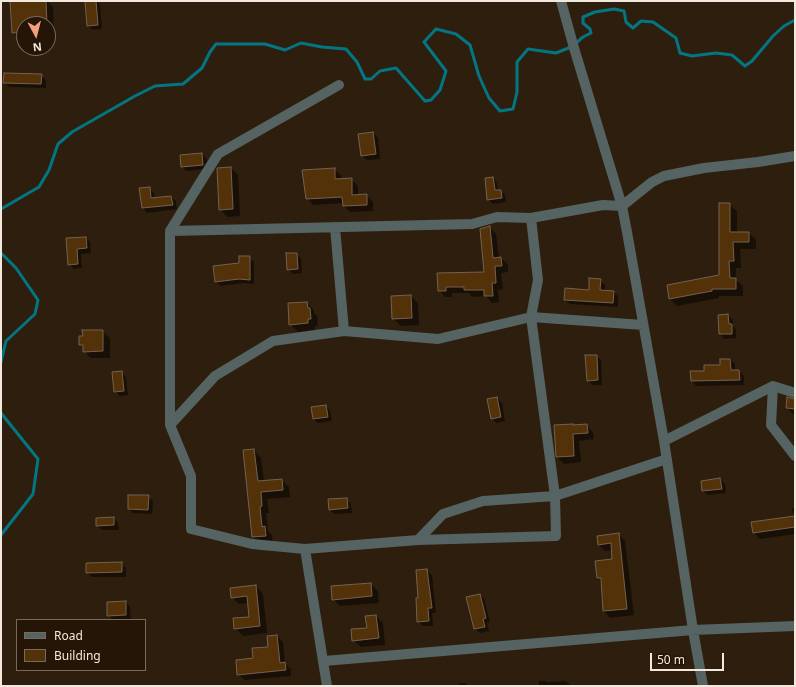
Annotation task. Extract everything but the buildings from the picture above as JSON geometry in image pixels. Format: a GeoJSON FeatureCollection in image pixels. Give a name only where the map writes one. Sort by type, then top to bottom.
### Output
{"type":"FeatureCollection","features":[{"type":"Feature","properties":{"kind":"street"},"geometry":{"type":"LineString","coordinates":[[561,1],[567,26],[622,206],[636,277],[664,441],[703,686]]}},
{"type":"Feature","properties":{"kind":"street"},"geometry":{"type":"LineString","coordinates":[[338,85],[218,154],[170,231],[170,425],[191,476],[191,529],[252,544],[305,549],[418,540],[556,536],[555,496],[531,317],[538,280],[531,218]]}},
{"type":"Feature","properties":{"kind":"street"},"geometry":{"type":"LineString","coordinates":[[170,231],[472,224],[498,217],[531,218],[603,205],[622,206],[652,182],[664,176],[704,168],[795,156]]}},
{"type":"Feature","properties":{"kind":"street"},"geometry":{"type":"LineString","coordinates":[[335,227],[344,331]]}},
{"type":"Feature","properties":{"kind":"street"},"geometry":{"type":"LineString","coordinates":[[170,425],[215,376],[273,341],[344,331],[438,339],[531,317],[643,325]]}},
{"type":"Feature","properties":{"kind":"street"},"geometry":{"type":"LineString","coordinates":[[664,441],[773,386],[795,393]]}},
{"type":"Feature","properties":{"kind":"street"},"geometry":{"type":"LineString","coordinates":[[773,386],[771,425],[795,456]]}},
{"type":"Feature","properties":{"kind":"street"},"geometry":{"type":"LineString","coordinates":[[418,540],[443,514],[483,501],[555,496],[667,459]]}},
{"type":"Feature","properties":{"kind":"street"},"geometry":{"type":"LineString","coordinates":[[305,549],[327,686]]}},
{"type":"Feature","properties":{"kind":"street"},"geometry":{"type":"LineString","coordinates":[[324,661],[693,630],[795,626]]}},
{"type":"Feature","properties":{"kind":"waterway"},"geometry":{"type":"LineString","coordinates":[[575,44],[583,37],[591,33],[590,29],[583,23],[583,17],[595,12],[614,9],[624,11],[626,22],[633,28],[641,21],[653,22],[676,38],[680,53],[692,56],[716,53],[732,55],[745,66],[752,61],[773,36],[784,26],[795,20]]}},
{"type":"Feature","properties":{"kind":"waterway"},"geometry":{"type":"LineString","coordinates":[[1,209],[39,187],[49,170],[58,144],[72,132],[155,86],[183,84],[202,68],[216,44],[265,44],[285,50],[301,43],[346,49],[357,62],[365,79],[371,79],[380,71],[396,68],[425,101],[431,100],[440,90],[446,71],[424,42],[436,29],[456,34],[470,45],[479,76],[489,98],[500,111],[513,109],[517,92],[517,62],[528,49],[556,53],[571,47]]}},
{"type":"Feature","properties":{"kind":"waterway"},"geometry":{"type":"LineString","coordinates":[[1,253],[16,268],[38,300],[35,314],[6,341],[1,362]]}},
{"type":"Feature","properties":{"kind":"waterway"},"geometry":{"type":"LineString","coordinates":[[1,413],[38,459],[33,494],[1,535]]}}]}
